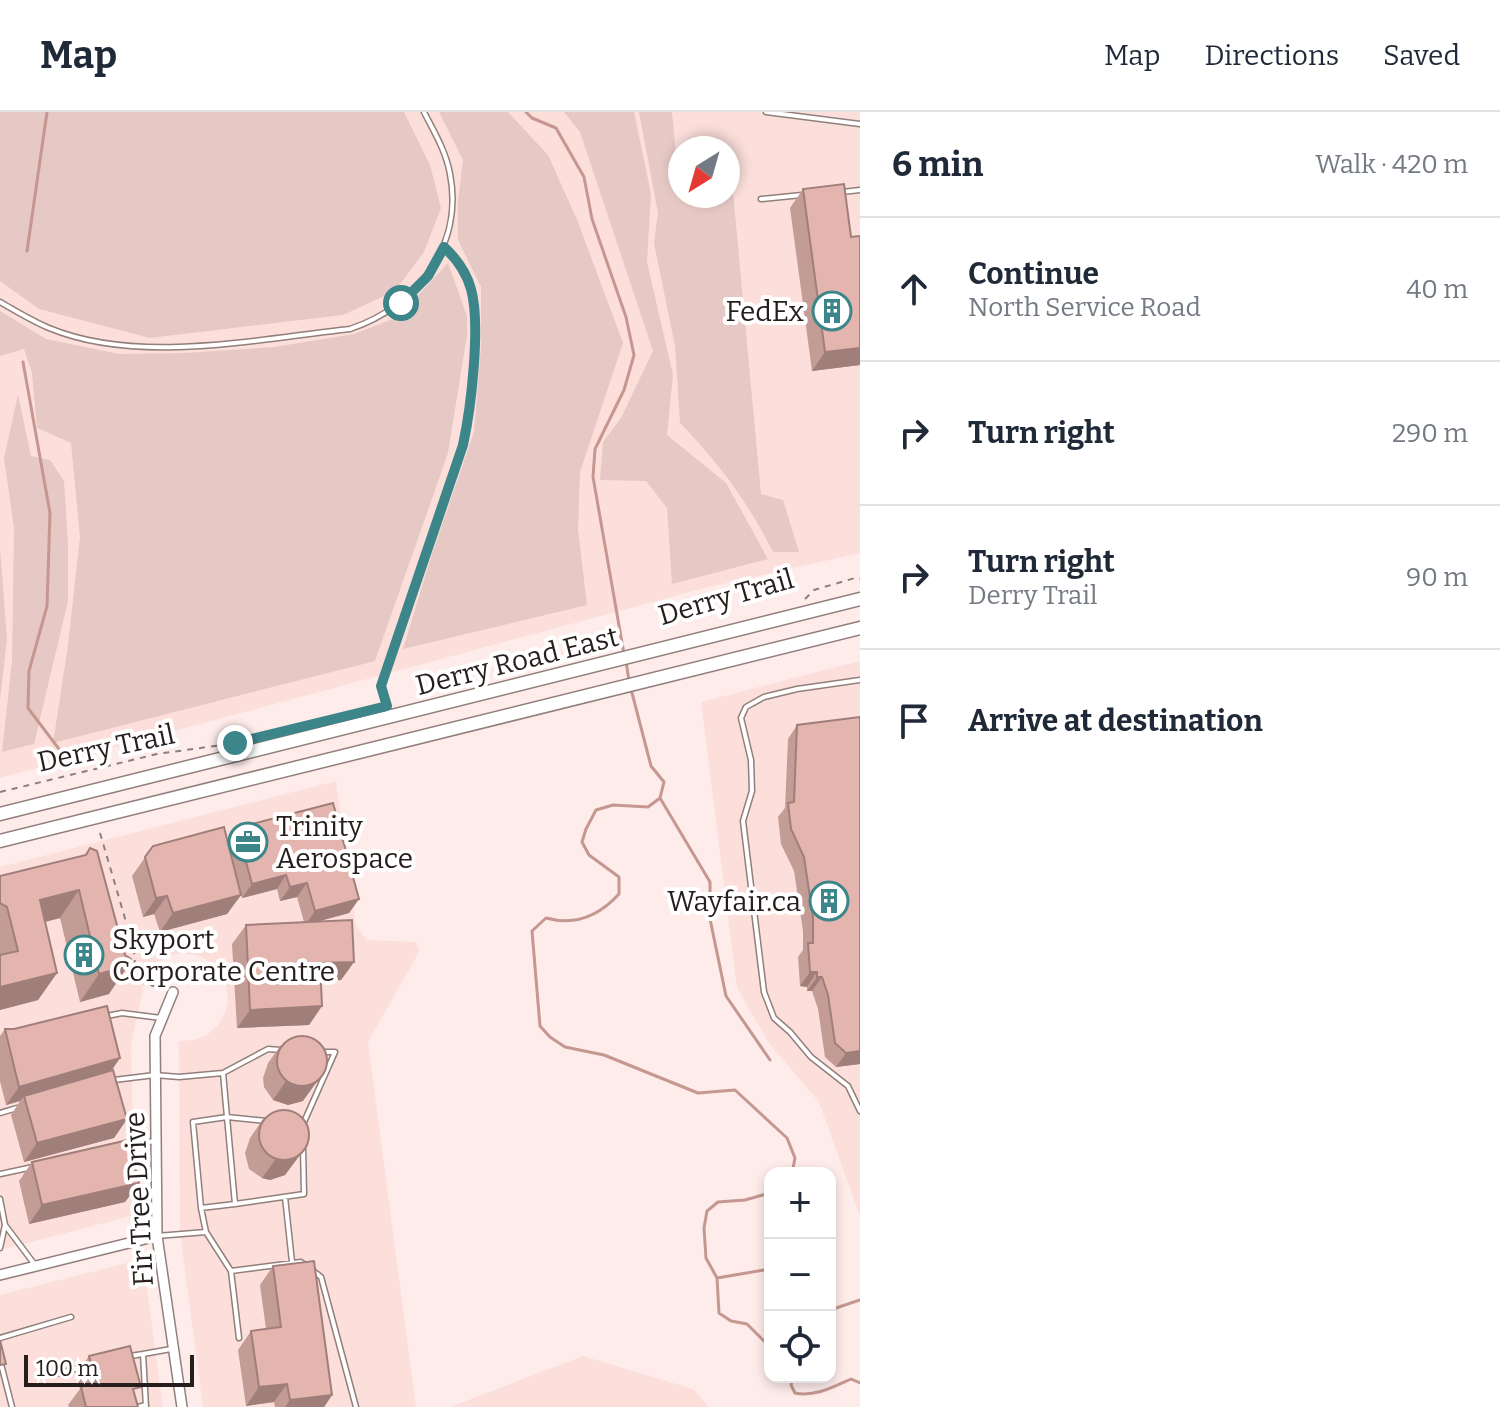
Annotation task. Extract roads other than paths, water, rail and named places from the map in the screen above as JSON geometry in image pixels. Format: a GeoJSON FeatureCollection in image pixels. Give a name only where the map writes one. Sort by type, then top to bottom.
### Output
{"type":"FeatureCollection","features":[{"type":"Feature","properties":{"kind":"main road","name":"Derry Road East"},"geometry":{"type":"LineString","coordinates":[[0,814],[860,599]]}},
{"type":"Feature","properties":{"kind":"main road","name":"Derry Road East"},"geometry":{"type":"LineString","coordinates":[[0,841],[860,628]]}},
{"type":"Feature","properties":{"kind":"street","name":"Fir Tree Drive"},"geometry":{"type":"LineString","coordinates":[[173,992],[155,1036],[157,1236],[179,1406]]}},
{"type":"Feature","properties":{"kind":"street"},"geometry":{"type":"LineString","coordinates":[[0,1275],[157,1236]]}},
{"type":"Feature","properties":{"kind":"lane"},"geometry":{"type":"LineString","coordinates":[[0,302],[51,329],[116,345],[154,348],[350,329],[378,318],[401,303],[428,276],[444,247],[453,200],[451,174],[445,152],[424,112]]}},
{"type":"Feature","properties":{"kind":"lane"},"geometry":{"type":"LineString","coordinates":[[766,112],[860,124]]}},
{"type":"Feature","properties":{"kind":"lane"},"geometry":{"type":"LineString","coordinates":[[832,193],[860,190]]}},
{"type":"Feature","properties":{"kind":"lane"},"geometry":{"type":"LineString","coordinates":[[761,199],[803,195]]}},
{"type":"Feature","properties":{"kind":"lane"},"geometry":{"type":"LineString","coordinates":[[390,718],[381,686],[463,445],[470,414],[475,309],[464,270],[444,247]]}},
{"type":"Feature","properties":{"kind":"lane"},"geometry":{"type":"LineString","coordinates":[[860,680],[764,697],[746,707],[741,718],[751,760],[752,791],[743,821],[764,992],[774,1018],[811,1057],[848,1086],[860,1111]]}},
{"type":"Feature","properties":{"kind":"lane"},"geometry":{"type":"LineString","coordinates":[[96,1019],[122,1013],[161,1018]]}},
{"type":"Feature","properties":{"kind":"lane"},"geometry":{"type":"LineString","coordinates":[[107,1082],[155,1075],[179,1077],[223,1073],[268,1049],[282,1050]]}},
{"type":"Feature","properties":{"kind":"lane"},"geometry":{"type":"LineString","coordinates":[[302,1125],[335,1052],[309,1051]]}},
{"type":"Feature","properties":{"kind":"lane"},"geometry":{"type":"LineString","coordinates":[[223,1073],[235,1204]]}},
{"type":"Feature","properties":{"kind":"lane"},"geometry":{"type":"LineString","coordinates":[[0,1113],[28,1105]]}},
{"type":"Feature","properties":{"kind":"lane"},"geometry":{"type":"LineString","coordinates":[[239,1338],[231,1271],[206,1232],[193,1122],[227,1117],[272,1122]]}},
{"type":"Feature","properties":{"kind":"lane"},"geometry":{"type":"LineString","coordinates":[[201,1208],[304,1194],[303,1139]]}},
{"type":"Feature","properties":{"kind":"lane"},"geometry":{"type":"LineString","coordinates":[[127,1147],[156,1141]]}},
{"type":"Feature","properties":{"kind":"lane"},"geometry":{"type":"LineString","coordinates":[[0,1174],[42,1165]]}},
{"type":"Feature","properties":{"kind":"lane"},"geometry":{"type":"LineString","coordinates":[[285,1197],[292,1263]]}},
{"type":"Feature","properties":{"kind":"lane"},"geometry":{"type":"LineString","coordinates":[[0,1199],[0,1248]]}},
{"type":"Feature","properties":{"kind":"lane"},"geometry":{"type":"LineString","coordinates":[[2,1226],[36,1266]]}},
{"type":"Feature","properties":{"kind":"lane"},"geometry":{"type":"LineString","coordinates":[[157,1236],[206,1232]]}},
{"type":"Feature","properties":{"kind":"lane"},"geometry":{"type":"LineString","coordinates":[[231,1271],[301,1262],[321,1277],[356,1407]]}},
{"type":"Feature","properties":{"kind":"lane"},"geometry":{"type":"LineString","coordinates":[[0,1338],[71,1317]]}},
{"type":"Feature","properties":{"kind":"lane"},"geometry":{"type":"LineString","coordinates":[[129,1356],[174,1349]]}},
{"type":"Feature","properties":{"kind":"lane"},"geometry":{"type":"LineString","coordinates":[[138,1407],[146,1406],[143,1354]]}},
{"type":"Feature","properties":{"kind":"lane"},"geometry":{"type":"LineString","coordinates":[[0,1360],[12,1407]]}},
{"type":"Feature","properties":{"kind":"lane"},"geometry":{"type":"LineString","coordinates":[[52,1375],[90,1365]]}},
{"type":"Feature","properties":{"kind":"waterway"},"geometry":{"type":"LineString","coordinates":[[27,251],[47,112]]}},
{"type":"Feature","properties":{"kind":"waterway"},"geometry":{"type":"LineString","coordinates":[[526,112],[532,118],[556,128],[584,177],[592,219],[626,317],[634,355],[624,390],[595,449],[593,477],[624,654]]}},
{"type":"Feature","properties":{"kind":"waterway"},"geometry":{"type":"LineString","coordinates":[[23,362],[50,513],[47,606],[29,671],[28,708],[65,757]]}},
{"type":"Feature","properties":{"kind":"waterway"},"geometry":{"type":"LineString","coordinates":[[626,661],[629,681]]}},
{"type":"Feature","properties":{"kind":"waterway"},"geometry":{"type":"LineString","coordinates":[[631,689],[651,766],[664,782],[660,798],[648,807],[613,805],[596,810],[582,842],[589,855],[619,877],[619,894],[586,917],[567,921],[546,918],[532,931],[540,1026],[565,1047],[604,1055],[698,1093],[735,1090],[787,1138],[795,1158],[793,1167]]}},
{"type":"Feature","properties":{"kind":"waterway"},"geometry":{"type":"LineString","coordinates":[[660,798],[710,882],[710,919],[726,996],[770,1060]]}},
{"type":"Feature","properties":{"kind":"waterway"},"geometry":{"type":"LineString","coordinates":[[764,1195],[718,1202],[707,1211],[704,1228],[706,1258],[717,1278],[719,1313],[731,1321],[747,1324],[764,1341]]}},
{"type":"Feature","properties":{"kind":"waterway"},"geometry":{"type":"LineString","coordinates":[[717,1278],[764,1270]]}},
{"type":"Feature","properties":{"kind":"waterway"},"geometry":{"type":"LineString","coordinates":[[836,1308],[860,1300]]}},
{"type":"Feature","properties":{"kind":"waterway"},"geometry":{"type":"LineString","coordinates":[[792,1383],[795,1393],[802,1394],[824,1390],[851,1379],[860,1383]]}},
{"type":"Feature","properties":{"kind":"place","name":"FedEx"},"geometry":{"type":"Point","coordinates":[832,311]}},
{"type":"Feature","properties":{"kind":"place","name":"Trinity Aerospace"},"geometry":{"type":"Point","coordinates":[248,842]}},
{"type":"Feature","properties":{"kind":"place","name":"Wayfair.ca"},"geometry":{"type":"Point","coordinates":[829,901]}},
{"type":"Feature","properties":{"kind":"place","name":"Skyport Corporate Centre"},"geometry":{"type":"Point","coordinates":[84,955]}}]}
